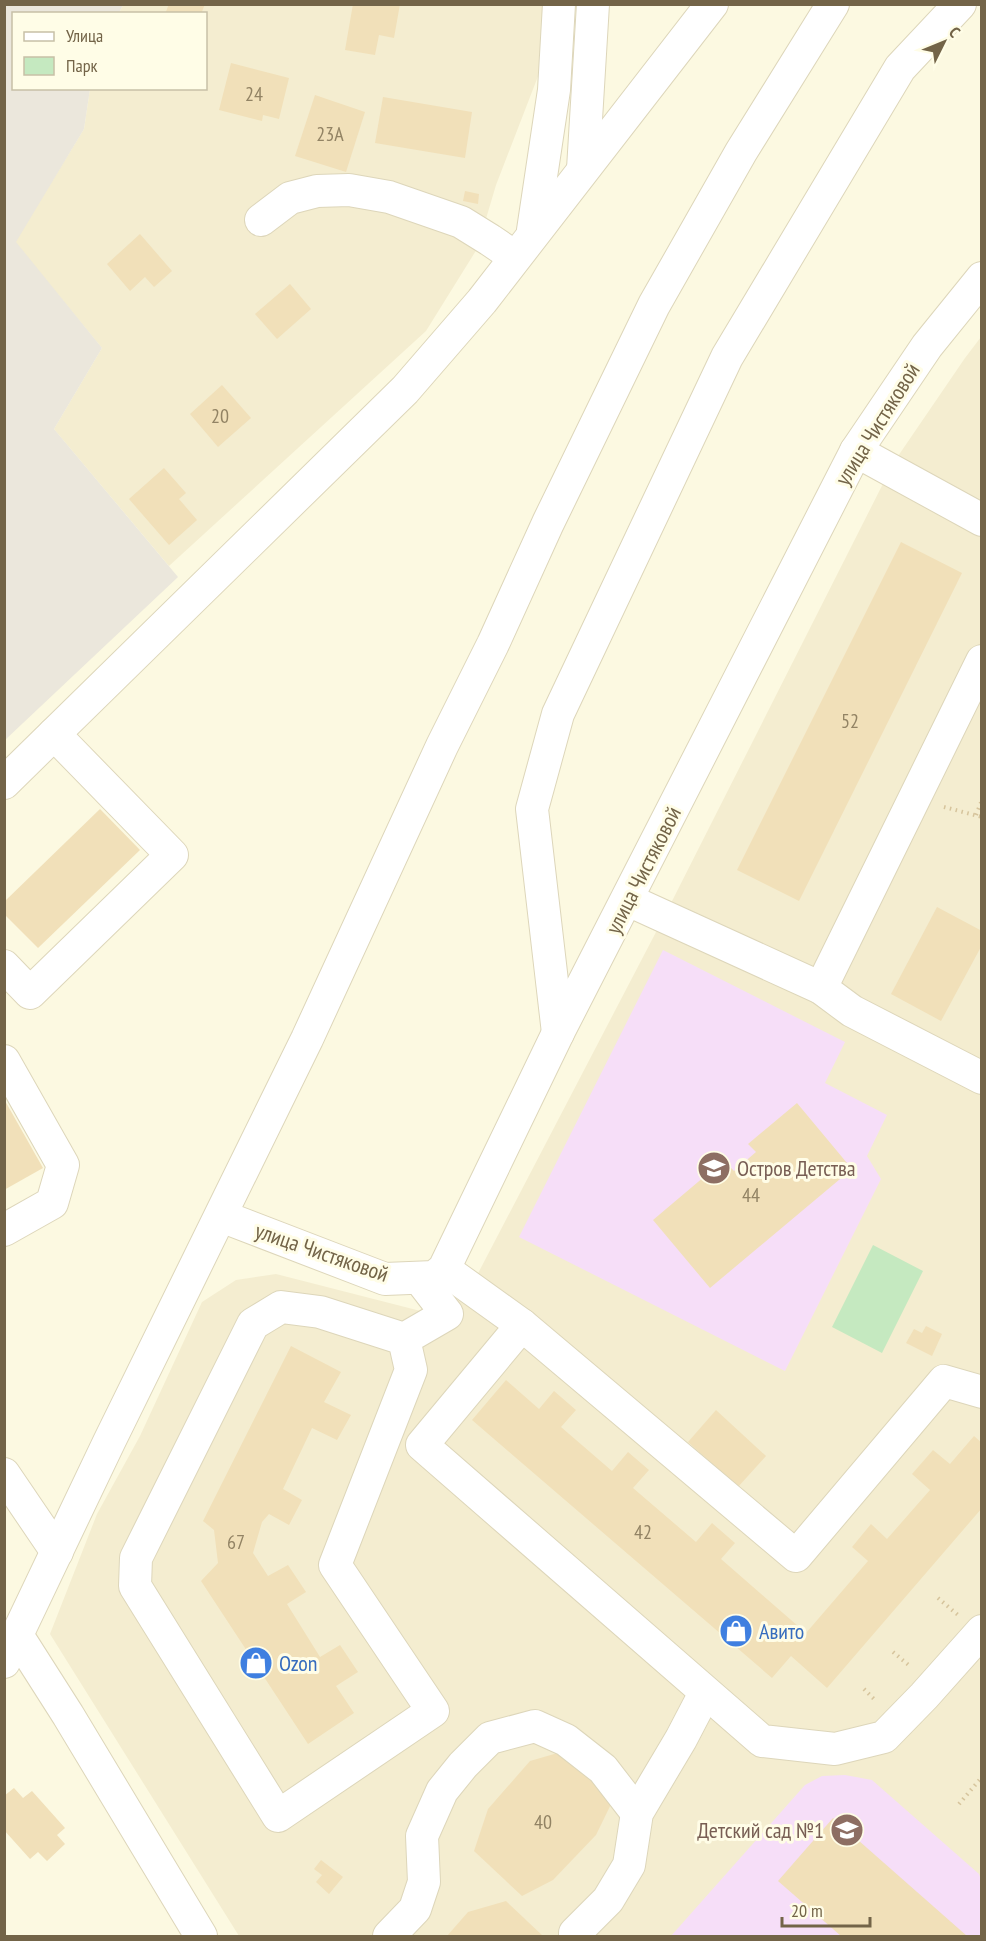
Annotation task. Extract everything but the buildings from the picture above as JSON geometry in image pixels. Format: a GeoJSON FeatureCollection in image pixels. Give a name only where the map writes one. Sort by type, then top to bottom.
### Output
{"type":"FeatureCollection","features":[{"type":"Feature","properties":{"kind":"street"},"geometry":{"type":"LineString","coordinates":[[523,246],[554,90],[559,4]]}},
{"type":"Feature","properties":{"kind":"street"},"geometry":{"type":"LineString","coordinates":[[583,169],[594,4]]}},
{"type":"Feature","properties":{"kind":"street"},"geometry":{"type":"LineString","coordinates":[[4,783],[405,390],[482,301],[712,4]]}},
{"type":"Feature","properties":{"kind":"street"},"geometry":{"type":"LineString","coordinates":[[201,1936],[68,1715],[10,1649],[312,1028],[442,747],[654,305],[741,152],[833,4]]}},
{"type":"Feature","properties":{"kind":"street"},"geometry":{"type":"LineString","coordinates":[[558,1033],[532,809],[558,714],[727,357],[900,68],[960,4]]}},
{"type":"Feature","properties":{"kind":"street"},"geometry":{"type":"LineString","coordinates":[[261,220],[290,198],[317,191],[349,190],[389,197],[461,222],[490,240],[523,246]]}},
{"type":"Feature","properties":{"kind":"street","name":"улица Чистяковой"},"geometry":{"type":"LineString","coordinates":[[221,1216],[385,1279],[432,1274],[628,900],[856,451],[927,346],[981,278]]}},
{"type":"Feature","properties":{"kind":"street"},"geometry":{"type":"LineString","coordinates":[[856,451],[981,520]]}},
{"type":"Feature","properties":{"kind":"street"},"geometry":{"type":"LineString","coordinates":[[821,988],[981,661]]}},
{"type":"Feature","properties":{"kind":"street"},"geometry":{"type":"LineString","coordinates":[[4,966],[30,993],[172,855],[54,734]]}},
{"type":"Feature","properties":{"kind":"street"},"geometry":{"type":"LineString","coordinates":[[628,900],[821,988],[852,1011],[981,1078]]}},
{"type":"Feature","properties":{"kind":"street"},"geometry":{"type":"LineString","coordinates":[[4,1061],[63,1165],[52,1203],[4,1230]]}},
{"type":"Feature","properties":{"kind":"street"},"geometry":{"type":"LineString","coordinates":[[432,1274],[522,1325],[796,1556],[944,1381],[981,1392]]}},
{"type":"Feature","properties":{"kind":"street"},"geometry":{"type":"LineString","coordinates":[[404,1339],[411,1370],[335,1565],[433,1711],[278,1816],[135,1586],[136,1558],[253,1324],[282,1307],[320,1312],[404,1339],[447,1314],[432,1274]]}},
{"type":"Feature","properties":{"kind":"street"},"geometry":{"type":"LineString","coordinates":[[522,1325],[422,1445],[762,1741],[835,1749],[884,1737],[924,1696],[972,1624]]}},
{"type":"Feature","properties":{"kind":"street"},"geometry":{"type":"LineString","coordinates":[[4,1474],[57,1552]]}},
{"type":"Feature","properties":{"kind":"street"},"geometry":{"type":"LineString","coordinates":[[575,1936],[575,1933],[608,1900],[628,1864],[637,1813],[705,1693]]}},
{"type":"Feature","properties":{"kind":"street"},"geometry":{"type":"LineString","coordinates":[[389,1936],[415,1909],[424,1882],[422,1836],[442,1791],[463,1765],[490,1738],[535,1726],[566,1740],[603,1769],[637,1813]]}},
{"type":"Feature","properties":{"kind":"path"},"geometry":{"type":"LineString","coordinates":[[913,800],[981,817]]}},
{"type":"Feature","properties":{"kind":"path"},"geometry":{"type":"LineString","coordinates":[[976,815],[981,800]]}},
{"type":"Feature","properties":{"kind":"path"},"geometry":{"type":"LineString","coordinates":[[938,1598],[972,1624]]}},
{"type":"Feature","properties":{"kind":"path"},"geometry":{"type":"LineString","coordinates":[[893,1652],[917,1672]]}},
{"type":"Feature","properties":{"kind":"path"},"geometry":{"type":"LineString","coordinates":[[959,1804],[981,1777]]}},
{"type":"Feature","properties":{"kind":"shaded area"},"geometry":{"type":"Polygon","coordinates":[[[5,4],[123,5],[120,12],[12,12],[12,90],[90,90],[84,129],[16,242],[102,348],[54,429],[178,577],[5,740],[5,4]]]}},
{"type":"Feature","properties":{"kind":"shaded area"},"geometry":{"type":"Polygon","coordinates":[[[123,5],[548,5],[547,53],[496,185],[477,249],[426,331],[169,566],[54,429],[102,348],[15,242],[84,129],[90,90],[207,90],[207,12],[120,12],[123,5]]]}},
{"type":"Feature","properties":{"kind":"shaded area"},"geometry":{"type":"Polygon","coordinates":[[[981,337],[981,1936],[239,1936],[50,1634],[97,1514],[140,1436],[202,1302],[236,1280],[276,1274],[444,1317],[473,1283],[667,911],[894,462],[981,337]]]}},
{"type":"Feature","properties":{"kind":"shaded area","name":"Остров Детства"},"geometry":{"type":"Polygon","coordinates":[[[663,950],[845,1042],[825,1083],[887,1115],[867,1156],[881,1179],[785,1371],[519,1237],[663,950]]]}},
{"type":"Feature","properties":{"kind":"shaded area","name":"Детский сад №1"},"geometry":{"type":"Polygon","coordinates":[[[845,1775],[872,1780],[979,1874],[981,1880],[981,1936],[671,1936],[805,1785],[822,1776],[845,1775]]]}},
{"type":"Feature","properties":{"kind":"green space"},"geometry":{"type":"Polygon","coordinates":[[[873,1245],[923,1271],[882,1353],[832,1327],[873,1245]]]}},
{"type":"Feature","properties":{"kind":"place","name":"Остров Детства"},"geometry":{"type":"Point","coordinates":[714,1168]}},
{"type":"Feature","properties":{"kind":"place","name":"Авито"},"geometry":{"type":"Point","coordinates":[736,1631]}},
{"type":"Feature","properties":{"kind":"place","name":"Ozon"},"geometry":{"type":"Point","coordinates":[256,1663]}},
{"type":"Feature","properties":{"kind":"place","name":"Детский сад №1"},"geometry":{"type":"Point","coordinates":[847,1830]}}]}
